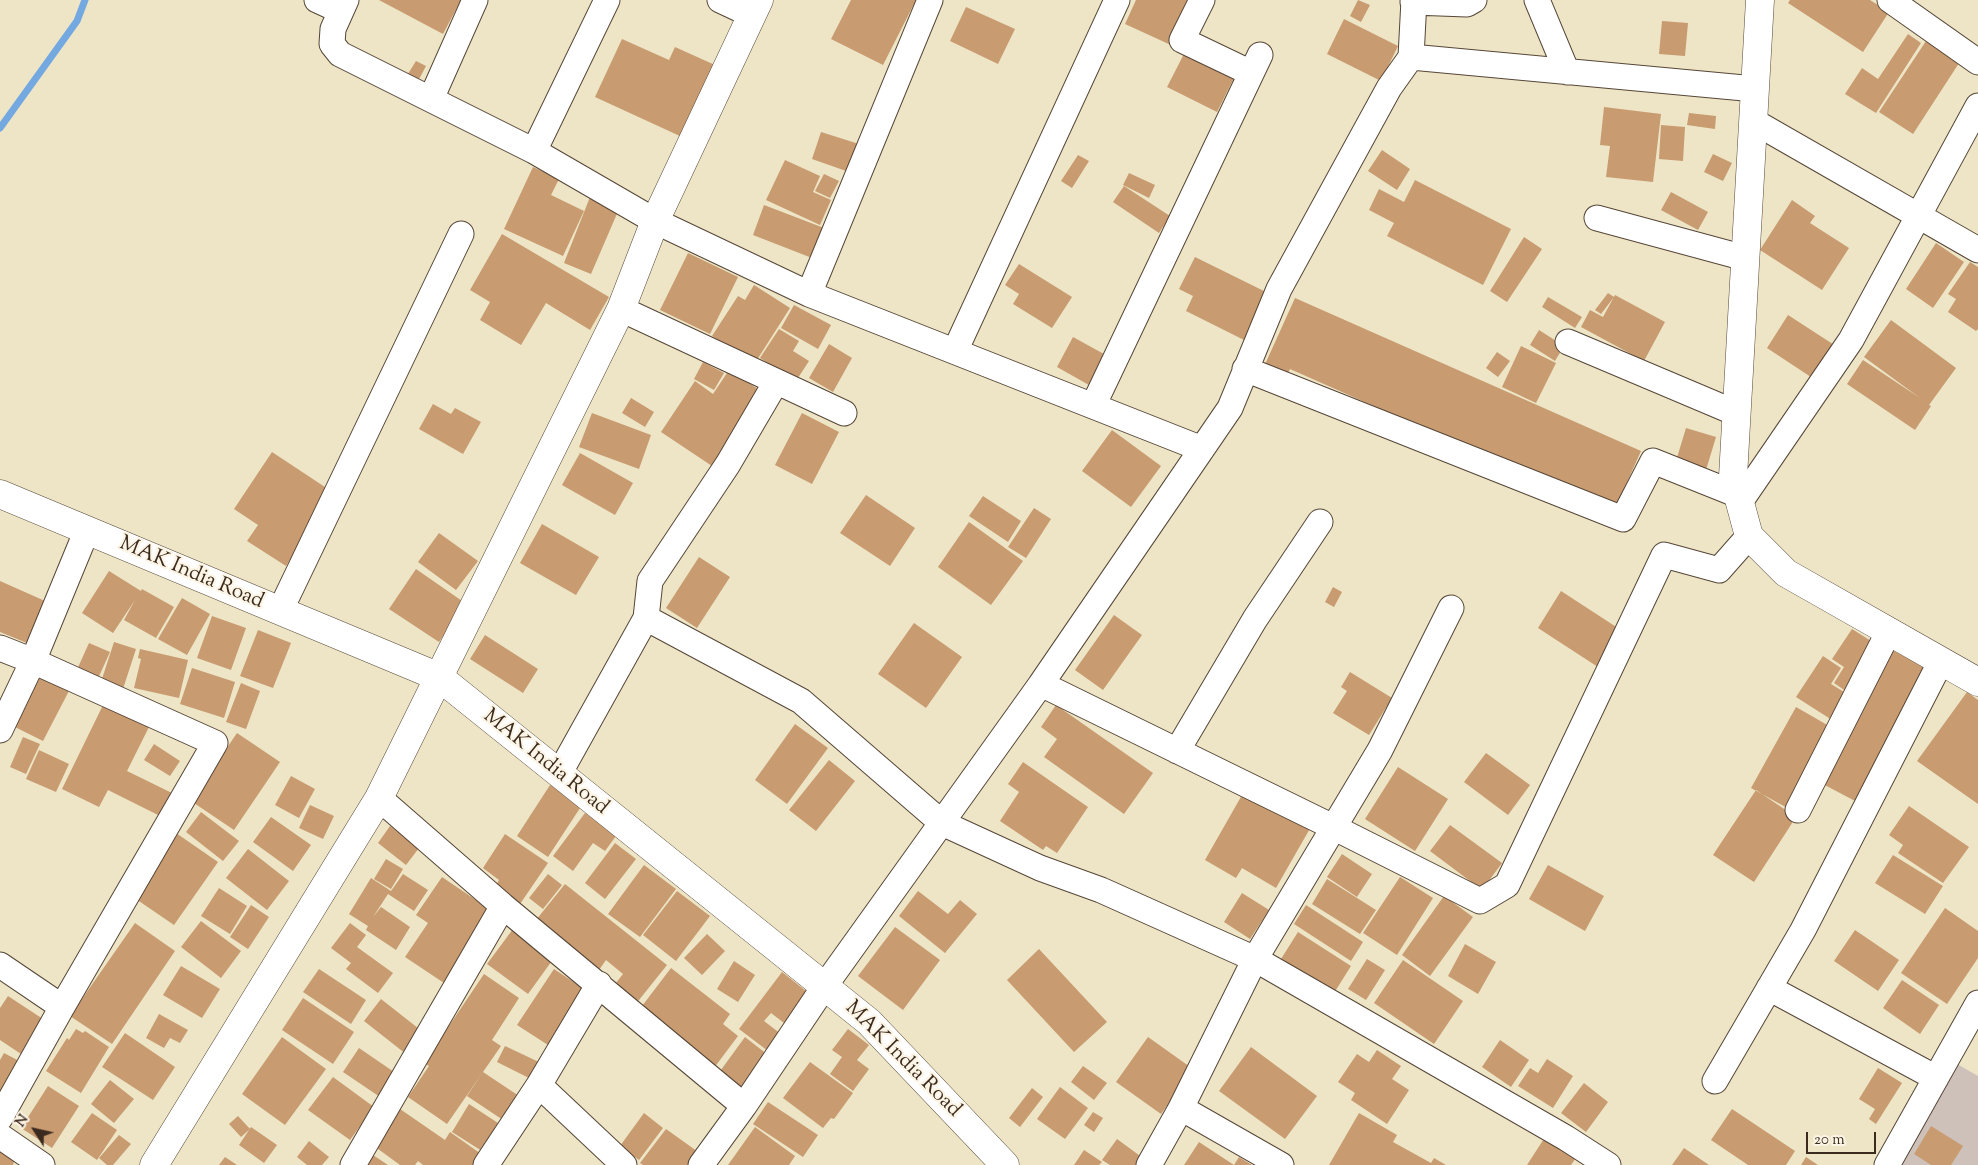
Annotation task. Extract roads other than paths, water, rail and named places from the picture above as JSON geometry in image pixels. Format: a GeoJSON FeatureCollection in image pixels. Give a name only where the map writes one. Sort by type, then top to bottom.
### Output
{"type":"FeatureCollection","features":[{"type":"Feature","properties":{"kind":"street"},"geometry":{"type":"LineString","coordinates":[[317,0],[343,5],[333,29],[332,44],[340,54],[534,151],[655,221],[809,294],[1202,449]]}},
{"type":"Feature","properties":{"kind":"street"},"geometry":{"type":"LineString","coordinates":[[431,99],[475,0]]}},
{"type":"Feature","properties":{"kind":"street"},"geometry":{"type":"LineString","coordinates":[[534,151],[607,0]]}},
{"type":"Feature","properties":{"kind":"street"},"geometry":{"type":"LineString","coordinates":[[154,1165],[378,798],[621,309],[655,221],[756,8],[720,0]]}},
{"type":"Feature","properties":{"kind":"street"},"geometry":{"type":"LineString","coordinates":[[809,294],[930,0]]}},
{"type":"Feature","properties":{"kind":"street"},"geometry":{"type":"LineString","coordinates":[[955,351],[1117,0]]}},
{"type":"Feature","properties":{"kind":"street"},"geometry":{"type":"LineString","coordinates":[[1093,406],[1256,64],[1182,40],[1202,0]]}},
{"type":"Feature","properties":{"kind":"street"},"geometry":{"type":"LineString","coordinates":[[701,1165],[744,1106],[824,987],[1041,684],[1230,408],[1279,290],[1389,88],[1411,57],[1414,1],[1467,4],[1474,0]]}},
{"type":"Feature","properties":{"kind":"street"},"geometry":{"type":"LineString","coordinates":[[1537,0],[1567,72]]}},
{"type":"Feature","properties":{"kind":"street"},"geometry":{"type":"LineString","coordinates":[[1760,0],[1733,477],[1749,536],[1786,573],[1978,682]]}},
{"type":"Feature","properties":{"kind":"street"},"geometry":{"type":"LineString","coordinates":[[1890,0],[1978,62]]}},
{"type":"Feature","properties":{"kind":"street"},"geometry":{"type":"LineString","coordinates":[[1411,57],[1755,89]]}},
{"type":"Feature","properties":{"kind":"street"},"geometry":{"type":"LineString","coordinates":[[1739,499],[1851,340],[1978,106]]}},
{"type":"Feature","properties":{"kind":"street"},"geometry":{"type":"LineString","coordinates":[[1753,121],[1978,250]]}},
{"type":"Feature","properties":{"kind":"street"},"geometry":{"type":"LineString","coordinates":[[1597,218],[1745,258]]}},
{"type":"Feature","properties":{"kind":"street"},"geometry":{"type":"LineString","coordinates":[[280,611],[461,234]]}},
{"type":"Feature","properties":{"kind":"street"},"geometry":{"type":"LineString","coordinates":[[621,309],[844,413]]}},
{"type":"Feature","properties":{"kind":"street"},"geometry":{"type":"LineString","coordinates":[[1568,342],[1736,413]]}},
{"type":"Feature","properties":{"kind":"street"},"geometry":{"type":"LineString","coordinates":[[1246,369],[1623,519],[1653,462],[1739,499]]}},
{"type":"Feature","properties":{"kind":"street"},"geometry":{"type":"LineString","coordinates":[[559,774],[646,618],[650,581],[728,464],[776,382]]}},
{"type":"Feature","properties":{"kind":"street","name":"MAK India Road"},"geometry":{"type":"LineString","coordinates":[[0,494],[439,677],[869,1022],[1005,1165]]}},
{"type":"Feature","properties":{"kind":"street"},"geometry":{"type":"LineString","coordinates":[[1177,751],[1255,619],[1320,522]]}},
{"type":"Feature","properties":{"kind":"street"},"geometry":{"type":"LineString","coordinates":[[0,730],[34,661],[87,530]]}},
{"type":"Feature","properties":{"kind":"street"},"geometry":{"type":"LineString","coordinates":[[1041,684],[1480,901],[1507,885],[1664,555],[1719,570],[1749,536]]}},
{"type":"Feature","properties":{"kind":"street"},"geometry":{"type":"LineString","coordinates":[[1150,1165],[1181,1108],[1255,959],[1380,750],[1451,608]]}},
{"type":"Feature","properties":{"kind":"street"},"geometry":{"type":"LineString","coordinates":[[646,618],[801,700],[942,822],[1040,868],[1101,890],[1255,959],[1566,1138],[1608,1165]]}},
{"type":"Feature","properties":{"kind":"street"},"geometry":{"type":"LineString","coordinates":[[1798,810],[1889,631]]}},
{"type":"Feature","properties":{"kind":"street"},"geometry":{"type":"LineString","coordinates":[[0,648],[34,661],[215,743],[0,1118]]}},
{"type":"Feature","properties":{"kind":"street"},"geometry":{"type":"LineString","coordinates":[[1715,1081],[1803,930],[1941,661]]}},
{"type":"Feature","properties":{"kind":"street"},"geometry":{"type":"LineString","coordinates":[[378,798],[503,906],[744,1106]]}},
{"type":"Feature","properties":{"kind":"street"},"geometry":{"type":"LineString","coordinates":[[353,1165],[503,906]]}},
{"type":"Feature","properties":{"kind":"street"},"geometry":{"type":"LineString","coordinates":[[0,965],[62,1007]]}},
{"type":"Feature","properties":{"kind":"street"},"geometry":{"type":"LineString","coordinates":[[486,1165],[539,1085],[599,984]]}},
{"type":"Feature","properties":{"kind":"street"},"geometry":{"type":"LineString","coordinates":[[1769,988],[1936,1078]]}},
{"type":"Feature","properties":{"kind":"street"},"geometry":{"type":"LineString","coordinates":[[1887,1165],[1978,1003]]}},
{"type":"Feature","properties":{"kind":"street"},"geometry":{"type":"LineString","coordinates":[[539,1085],[624,1165]]}},
{"type":"Feature","properties":{"kind":"street"},"geometry":{"type":"LineString","coordinates":[[1181,1108],[1281,1165]]}},
{"type":"Feature","properties":{"kind":"street"},"geometry":{"type":"LineString","coordinates":[[0,1136],[42,1165]]}},
{"type":"Feature","properties":{"kind":"waterway"},"geometry":{"type":"LineString","coordinates":[[0,128],[77,21],[85,0]]}}]}
